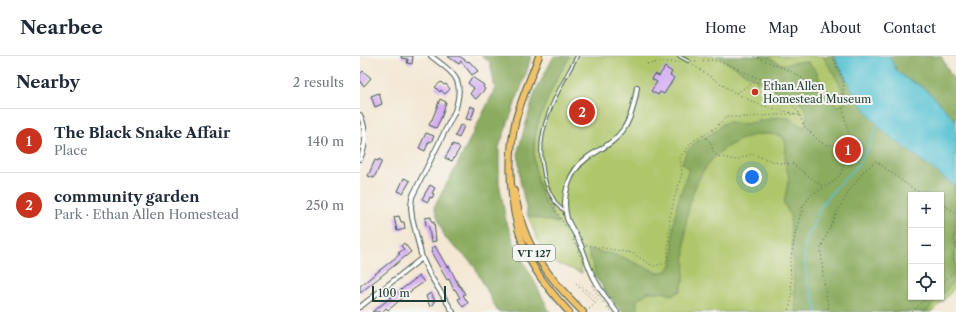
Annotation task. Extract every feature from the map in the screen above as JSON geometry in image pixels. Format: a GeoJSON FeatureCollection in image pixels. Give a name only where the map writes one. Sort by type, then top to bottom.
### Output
{"type":"FeatureCollection","features":[{"type":"Feature","properties":{"kind":"main road","name":"VT 127"},"geometry":{"type":"LineString","coordinates":[[539,56],[526,88],[516,120],[512,144],[512,202],[523,247],[535,269],[570,312]]}},
{"type":"Feature","properties":{"kind":"main road","name":"VT 127"},"geometry":{"type":"LineString","coordinates":[[512,180],[523,227],[532,248],[553,280],[583,312]]}},
{"type":"Feature","properties":{"kind":"street"},"geometry":{"type":"LineString","coordinates":[[431,56],[450,71],[456,79],[460,88],[460,96],[456,111],[412,197],[411,207],[422,258],[430,275],[453,312]]}},
{"type":"Feature","properties":{"kind":"street"},"geometry":{"type":"LineString","coordinates":[[617,312],[604,297],[595,281],[580,244],[567,219],[565,201],[566,190],[574,171],[586,158],[616,139],[624,130],[634,107],[637,87]]}},
{"type":"Feature","properties":{"kind":"street"},"geometry":{"type":"LineString","coordinates":[[360,115],[366,131],[366,142],[360,159]]}},
{"type":"Feature","properties":{"kind":"street"},"geometry":{"type":"LineString","coordinates":[[360,307],[422,258]]}},
{"type":"Feature","properties":{"kind":"lane"},"geometry":{"type":"LineString","coordinates":[[566,210],[562,210],[556,204],[548,190],[541,160],[540,148],[550,109],[577,56]]}},
{"type":"Feature","properties":{"kind":"lane"},"geometry":{"type":"LineString","coordinates":[[679,56],[688,61]]}},
{"type":"Feature","properties":{"kind":"path"},"geometry":{"type":"LineString","coordinates":[[754,56],[790,71],[832,96],[842,106]]}},
{"type":"Feature","properties":{"kind":"path"},"geometry":{"type":"LineString","coordinates":[[789,312],[792,297],[790,262],[803,206],[811,195],[832,183],[840,175],[851,144],[842,106],[844,80],[832,56]]}},
{"type":"Feature","properties":{"kind":"path"},"geometry":{"type":"LineString","coordinates":[[688,61],[735,93],[760,105],[800,115]]}},
{"type":"Feature","properties":{"kind":"path"},"geometry":{"type":"LineString","coordinates":[[647,64],[660,62],[718,61],[769,83],[798,111],[804,126],[820,142],[827,145],[840,145],[850,141]]}},
{"type":"Feature","properties":{"kind":"path"},"geometry":{"type":"LineString","coordinates":[[735,93],[755,82],[759,84],[757,89]]}},
{"type":"Feature","properties":{"kind":"path"},"geometry":{"type":"LineString","coordinates":[[580,244],[632,253],[652,266],[667,263],[670,217],[674,196],[682,174],[680,157],[693,141],[714,129],[726,117],[791,114],[800,115]]}},
{"type":"Feature","properties":{"kind":"path"},"geometry":{"type":"LineString","coordinates":[[703,135],[711,143],[717,156],[736,160],[752,154],[778,163],[793,164],[823,188]]}},
{"type":"Feature","properties":{"kind":"path"},"geometry":{"type":"LineString","coordinates":[[829,312],[823,276],[821,248],[837,212],[850,190],[864,171],[876,161],[913,189],[920,192]]}},
{"type":"Feature","properties":{"kind":"path"},"geometry":{"type":"LineString","coordinates":[[550,201],[566,227]]}},
{"type":"Feature","properties":{"kind":"path"},"geometry":{"type":"LineString","coordinates":[[944,205],[956,213]]}},
{"type":"Feature","properties":{"kind":"path"},"geometry":{"type":"LineString","coordinates":[[944,281],[956,270]]}},
{"type":"Feature","properties":{"kind":"path"},"geometry":{"type":"LineString","coordinates":[[586,312],[596,303],[576,284],[578,283],[598,300],[600,299]]}},
{"type":"Feature","properties":{"kind":"path"},"geometry":{"type":"LineString","coordinates":[[912,312],[924,300]]}},
{"type":"Feature","properties":{"kind":"green space"},"geometry":{"type":"Polygon","coordinates":[[[481,56],[531,56],[526,74],[499,147],[499,182],[506,221],[517,250],[550,312],[498,312],[473,264],[445,238],[434,207],[495,89],[490,62],[481,56]]]}},
{"type":"Feature","properties":{"kind":"green space"},"geometry":{"type":"Polygon","coordinates":[[[554,56],[570,56],[554,84],[537,124],[534,143],[534,163],[540,189],[546,205],[558,223],[528,216],[520,181],[518,151],[535,92],[554,56]]]}},
{"type":"Feature","properties":{"kind":"green space"},"geometry":{"type":"Polygon","coordinates":[[[570,56],[834,56],[845,79],[956,187],[956,287],[944,300],[944,192],[908,192],[908,300],[944,300],[932,312],[626,312],[580,261],[582,273],[548,260],[538,241],[528,216],[557,222],[540,190],[535,171],[534,154],[535,137],[539,120],[552,88],[570,56]]]}},
{"type":"Feature","properties":{"kind":"green space"},"geometry":{"type":"Polygon","coordinates":[[[717,56],[767,56],[781,64],[801,61],[808,62],[816,71],[826,95],[838,106],[845,103],[844,97],[837,79],[823,56],[834,56],[845,79],[955,185],[956,279],[944,293],[944,192],[908,192],[908,300],[937,300],[926,312],[796,312],[790,215],[784,203],[789,177],[785,158],[786,144],[783,137],[770,134],[754,135],[736,142],[723,150],[703,171],[691,199],[688,214],[684,280],[680,291],[672,295],[662,292],[648,292],[637,300],[638,312],[622,312],[604,290],[596,275],[588,250],[622,257],[658,273],[667,271],[671,265],[673,260],[673,228],[677,205],[689,169],[682,163],[687,151],[697,141],[716,131],[722,124],[728,122],[744,124],[779,117],[789,118],[803,127],[806,125],[807,112],[802,104],[748,75],[717,56]]]}},
{"type":"Feature","properties":{"kind":"green space"},"geometry":{"type":"Polygon","coordinates":[[[889,56],[941,56],[950,74],[956,81],[956,121],[931,94],[897,71],[889,56]]]}},
{"type":"Feature","properties":{"kind":"water"},"geometry":{"type":"Polygon","coordinates":[[[834,56],[889,56],[897,71],[931,94],[956,121],[956,187],[887,134],[879,126],[857,98],[834,56]]]}},
{"type":"Feature","properties":{"kind":"building"},"geometry":{"type":"Polygon","coordinates":[[[401,56],[413,56],[412,64],[407,63],[408,59],[401,58],[401,56]]]}},
{"type":"Feature","properties":{"kind":"building"},"geometry":{"type":"Polygon","coordinates":[[[447,56],[459,56],[468,62],[469,61],[478,71],[472,75],[461,61],[459,64],[447,56]]]}},
{"type":"Feature","properties":{"kind":"building"},"geometry":{"type":"Polygon","coordinates":[[[665,67],[672,72],[670,75],[674,78],[664,94],[660,92],[658,95],[651,91],[657,82],[652,79],[655,74],[659,76],[665,67]]]}},
{"type":"Feature","properties":{"kind":"building"},"geometry":{"type":"Polygon","coordinates":[[[363,71],[371,78],[364,86],[360,82],[360,74],[363,71]]]}},
{"type":"Feature","properties":{"kind":"building"},"geometry":{"type":"Polygon","coordinates":[[[472,77],[484,85],[483,87],[485,89],[476,99],[470,94],[474,88],[468,83],[472,77]]]}},
{"type":"Feature","properties":{"kind":"building"},"geometry":{"type":"Polygon","coordinates":[[[441,82],[444,85],[446,84],[450,89],[445,94],[441,90],[440,92],[435,87],[441,82]]]}},
{"type":"Feature","properties":{"kind":"building"},"geometry":{"type":"Polygon","coordinates":[[[379,93],[382,104],[375,107],[371,96],[379,93]]]}},
{"type":"Feature","properties":{"kind":"building"},"geometry":{"type":"Polygon","coordinates":[[[440,99],[446,102],[442,116],[436,128],[429,125],[440,99]]]}},
{"type":"Feature","properties":{"kind":"building"},"geometry":{"type":"Polygon","coordinates":[[[470,106],[475,108],[471,120],[466,119],[470,106]]]}},
{"type":"Feature","properties":{"kind":"building"},"geometry":{"type":"Polygon","coordinates":[[[460,125],[464,126],[459,138],[455,136],[460,125]]]}},
{"type":"Feature","properties":{"kind":"building"},"geometry":{"type":"Polygon","coordinates":[[[426,133],[434,136],[431,142],[429,141],[425,151],[419,148],[426,133]]]}},
{"type":"Feature","properties":{"kind":"building"},"geometry":{"type":"Polygon","coordinates":[[[453,144],[460,148],[452,161],[445,158],[453,144]]]}},
{"type":"Feature","properties":{"kind":"building"},"geometry":{"type":"Polygon","coordinates":[[[379,159],[382,161],[374,178],[368,176],[375,160],[378,161],[379,159]]]}},
{"type":"Feature","properties":{"kind":"building"},"geometry":{"type":"Polygon","coordinates":[[[404,178],[410,181],[403,193],[398,191],[404,178]]]}},
{"type":"Feature","properties":{"kind":"building"},"geometry":{"type":"Polygon","coordinates":[[[430,185],[435,188],[432,193],[434,194],[432,198],[430,197],[428,202],[422,199],[430,185]]]}},
{"type":"Feature","properties":{"kind":"building"},"geometry":{"type":"Polygon","coordinates":[[[399,216],[401,222],[404,222],[405,229],[397,231],[394,217],[399,216]]]}},
{"type":"Feature","properties":{"kind":"building"},"geometry":{"type":"Polygon","coordinates":[[[431,217],[432,223],[434,222],[436,241],[431,242],[429,228],[426,225],[425,218],[431,217]]]}},
{"type":"Feature","properties":{"kind":"building"},"geometry":{"type":"Polygon","coordinates":[[[404,243],[411,252],[360,293],[360,286],[400,254],[398,253],[404,249],[401,246],[404,243]]]}},
{"type":"Feature","properties":{"kind":"building"},"geometry":{"type":"Polygon","coordinates":[[[435,246],[447,267],[449,266],[459,286],[465,294],[463,295],[468,303],[463,307],[458,299],[460,298],[455,289],[454,290],[449,279],[447,280],[431,252],[433,251],[431,248],[435,246]]]}},
{"type":"Feature","properties":{"kind":"building"},"geometry":{"type":"Polygon","coordinates":[[[419,276],[424,282],[392,307],[388,310],[386,308],[382,312],[372,312],[419,276]]]}},
{"type":"Feature","properties":{"kind":"building"},"geometry":{"type":"Polygon","coordinates":[[[431,293],[435,301],[430,307],[426,296],[431,293]]]}},
{"type":"Feature","properties":{"kind":"waterway"},"geometry":{"type":"LineString","coordinates":[[817,312],[807,282],[804,254],[806,238],[813,227],[819,210],[831,193],[856,167],[869,147],[878,125]]}},
{"type":"Feature","properties":{"kind":"place","name":"Ethan Allen Homestead Museum"},"geometry":{"type":"Point","coordinates":[755,92]}},
{"type":"Feature","properties":{"kind":"place","name":"community garden"},"geometry":{"type":"Point","coordinates":[582,112]}},
{"type":"Feature","properties":{"kind":"place","name":"The Black Snake Affair"},"geometry":{"type":"Point","coordinates":[848,150]}}]}
